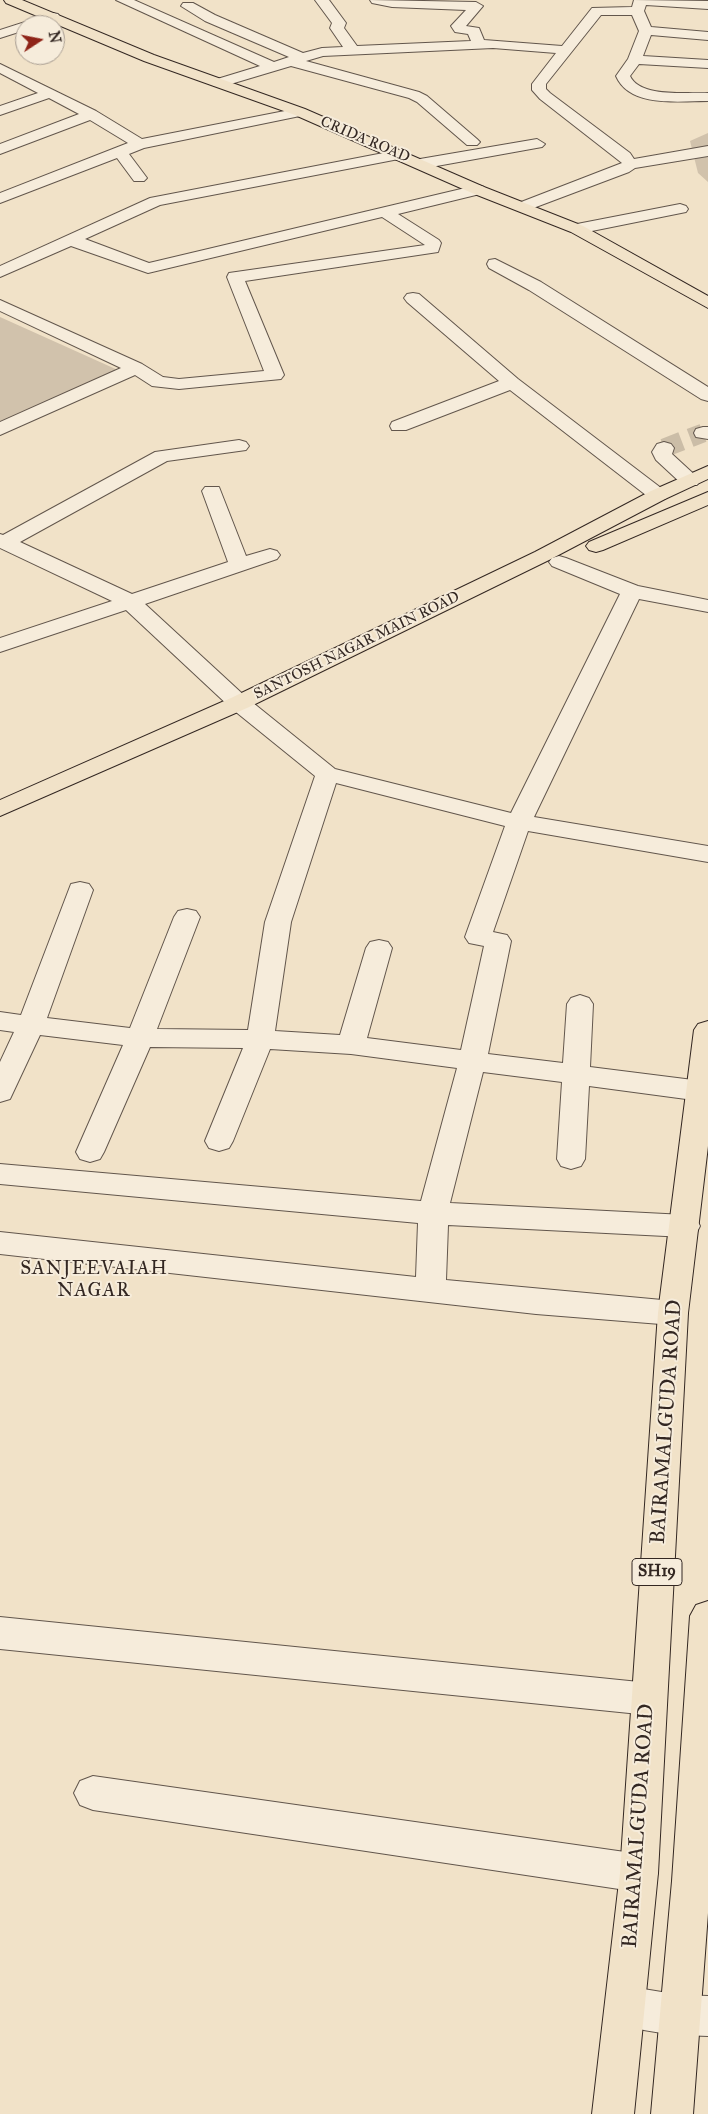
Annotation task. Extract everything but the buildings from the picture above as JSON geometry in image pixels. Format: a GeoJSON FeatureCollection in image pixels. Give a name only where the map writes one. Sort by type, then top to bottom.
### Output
{"type":"FeatureCollection","features":[{"type":"Feature","properties":{"kind":"main road","name":"CRIDA ROAD"},"geometry":{"type":"LineString","coordinates":[[11,0],[47,15]]}},
{"type":"Feature","properties":{"kind":"main road","name":"CRIDA ROAD"},"geometry":{"type":"LineString","coordinates":[[65,22],[149,58],[300,112],[478,190],[577,229],[708,304]]}},
{"type":"Feature","properties":{"kind":"main road","name":"SANTOSH NAGAR MAIN ROAD"},"geometry":{"type":"LineString","coordinates":[[0,828],[246,707],[658,495],[699,476]]}},
{"type":"Feature","properties":{"kind":"main road","name":"SANTOSH NAGAR MAIN ROAD"},"geometry":{"type":"LineString","coordinates":[[0,809],[246,707],[560,562],[708,498]]}},
{"type":"Feature","properties":{"kind":"main road","name":"BAIRAMALGUDA ROAD"},"geometry":{"type":"LineString","coordinates":[[613,2114],[638,1873],[673,1313],[708,1030]]}},
{"type":"Feature","properties":{"kind":"main road"},"geometry":{"type":"LineString","coordinates":[[672,2114],[694,2015],[691,1882],[708,1616]]}},
{"type":"Feature","properties":{"kind":"street"},"geometry":{"type":"LineString","coordinates":[[123,0],[274,67]]}},
{"type":"Feature","properties":{"kind":"street"},"geometry":{"type":"LineString","coordinates":[[322,0],[340,23],[337,28],[353,50]]}},
{"type":"Feature","properties":{"kind":"street"},"geometry":{"type":"LineString","coordinates":[[377,0],[392,3],[476,6],[458,26],[460,29],[474,30],[479,44]]}},
{"type":"Feature","properties":{"kind":"street"},"geometry":{"type":"LineString","coordinates":[[607,0],[539,84],[539,90],[595,135],[625,156],[630,164]]}},
{"type":"Feature","properties":{"kind":"street"},"geometry":{"type":"LineString","coordinates":[[597,12],[640,4],[708,5]]}},
{"type":"Feature","properties":{"kind":"street"},"geometry":{"type":"LineString","coordinates":[[640,4],[646,31],[635,60],[623,76],[624,84],[631,90],[642,94],[708,97]]}},
{"type":"Feature","properties":{"kind":"street"},"geometry":{"type":"LineString","coordinates":[[188,6],[297,60],[414,95],[422,99],[472,142]]}},
{"type":"Feature","properties":{"kind":"street"},"geometry":{"type":"LineString","coordinates":[[0,34],[15,29]]}},
{"type":"Feature","properties":{"kind":"street"},"geometry":{"type":"LineString","coordinates":[[646,31],[708,36]]}},
{"type":"Feature","properties":{"kind":"street"},"geometry":{"type":"LineString","coordinates":[[287,37],[322,52]]}},
{"type":"Feature","properties":{"kind":"street"},"geometry":{"type":"LineString","coordinates":[[218,84],[322,52],[479,44],[567,50]]}},
{"type":"Feature","properties":{"kind":"street"},"geometry":{"type":"LineString","coordinates":[[635,60],[708,64]]}},
{"type":"Feature","properties":{"kind":"street"},"geometry":{"type":"LineString","coordinates":[[0,68],[91,114],[140,144]]}},
{"type":"Feature","properties":{"kind":"street"},"geometry":{"type":"LineString","coordinates":[[0,111],[50,93]]}},
{"type":"Feature","properties":{"kind":"street"},"geometry":{"type":"LineString","coordinates":[[0,198],[140,144],[300,112]]}},
{"type":"Feature","properties":{"kind":"street"},"geometry":{"type":"LineString","coordinates":[[0,149],[91,114]]}},
{"type":"Feature","properties":{"kind":"street"},"geometry":{"type":"LineString","coordinates":[[420,164],[537,144]]}},
{"type":"Feature","properties":{"kind":"street"},"geometry":{"type":"LineString","coordinates":[[522,206],[624,169],[630,164],[708,151]]}},
{"type":"Feature","properties":{"kind":"street"},"geometry":{"type":"LineString","coordinates":[[120,152],[139,178]]}},
{"type":"Feature","properties":{"kind":"street"},"geometry":{"type":"LineString","coordinates":[[0,272],[156,201],[399,155]]}},
{"type":"Feature","properties":{"kind":"street"},"geometry":{"type":"LineString","coordinates":[[71,240],[148,268],[478,190]]}},
{"type":"Feature","properties":{"kind":"street"},"geometry":{"type":"LineString","coordinates":[[577,229],[680,208]]}},
{"type":"Feature","properties":{"kind":"street"},"geometry":{"type":"LineString","coordinates":[[0,305],[136,368],[153,380],[166,384],[275,375],[235,277],[432,248],[433,242],[386,213]]}},
{"type":"Feature","properties":{"kind":"street"},"geometry":{"type":"LineString","coordinates":[[495,264],[535,286],[708,394]]}},
{"type":"Feature","properties":{"kind":"street"},"geometry":{"type":"LineString","coordinates":[[413,298],[512,383],[658,495]]}},
{"type":"Feature","properties":{"kind":"street"},"geometry":{"type":"LineString","coordinates":[[0,429],[136,368]]}},
{"type":"Feature","properties":{"kind":"street"},"geometry":{"type":"LineString","coordinates":[[399,426],[512,383]]}},
{"type":"Feature","properties":{"kind":"street"},"geometry":{"type":"LineString","coordinates":[[2,541],[162,456],[239,446]]}},
{"type":"Feature","properties":{"kind":"street"},"geometry":{"type":"LineString","coordinates":[[664,448],[663,456],[699,476]]}},
{"type":"Feature","properties":{"kind":"street"},"geometry":{"type":"LineString","coordinates":[[212,491],[239,564]]}},
{"type":"Feature","properties":{"kind":"street"},"geometry":{"type":"LineString","coordinates":[[2,541],[129,601],[246,707],[327,774],[519,822],[708,854]]}},
{"type":"Feature","properties":{"kind":"street"},"geometry":{"type":"LineString","coordinates":[[0,645],[270,555]]}},
{"type":"Feature","properties":{"kind":"street"},"geometry":{"type":"LineString","coordinates":[[560,562],[632,591],[708,606]]}},
{"type":"Feature","properties":{"kind":"street"},"geometry":{"type":"LineString","coordinates":[[431,1289],[433,1213],[472,1062],[498,941],[478,937],[519,822],[632,591]]}},
{"type":"Feature","properties":{"kind":"street"},"geometry":{"type":"LineString","coordinates":[[219,1141],[260,1039],[278,922],[327,774]]}},
{"type":"Feature","properties":{"kind":"street"},"geometry":{"type":"LineString","coordinates":[[0,1092],[31,1025],[80,890]]}},
{"type":"Feature","properties":{"kind":"street"},"geometry":{"type":"LineString","coordinates":[[90,1152],[140,1038],[187,917]]}},
{"type":"Feature","properties":{"kind":"street"},"geometry":{"type":"LineString","coordinates":[[351,1045],[379,948]]}},
{"type":"Feature","properties":{"kind":"street"},"geometry":{"type":"LineString","coordinates":[[571,1159],[580,1004]]}},
{"type":"Feature","properties":{"kind":"street"},"geometry":{"type":"LineString","coordinates":[[0,1021],[140,1038],[260,1039],[351,1045],[701,1091]]}},
{"type":"Feature","properties":{"kind":"street"},"geometry":{"type":"LineString","coordinates":[[0,1174],[433,1213],[685,1226]]}},
{"type":"Feature","properties":{"kind":"street"},"geometry":{"type":"LineString","coordinates":[[0,1243],[536,1302],[673,1313]]}},
{"type":"Feature","properties":{"kind":"street"},"geometry":{"type":"LineString","coordinates":[[0,1633],[649,1699]]}},
{"type":"Feature","properties":{"kind":"street"},"geometry":{"type":"LineString","coordinates":[[93,1793],[638,1873]]}},
{"type":"Feature","properties":{"kind":"street"},"geometry":{"type":"LineString","coordinates":[[624,2006],[694,2015]]}},
{"type":"Feature","properties":{"kind":"shaded area"},"geometry":{"type":"Polygon","coordinates":[[[708,133],[708,182],[698,173],[690,141],[708,133]]]}},
{"type":"Feature","properties":{"kind":"shaded area"},"geometry":{"type":"Polygon","coordinates":[[[0,317],[120,371],[0,424],[0,317]]]}},
{"type":"Feature","properties":{"kind":"tunnel"},"geometry":{"type":"LineString","coordinates":[[664,448],[703,433]]}},
{"type":"Feature","properties":{"kind":"district","name":"SANJEEVAIAH NAGAR"},"geometry":{"type":"Point","coordinates":[94,1280]}}]}
